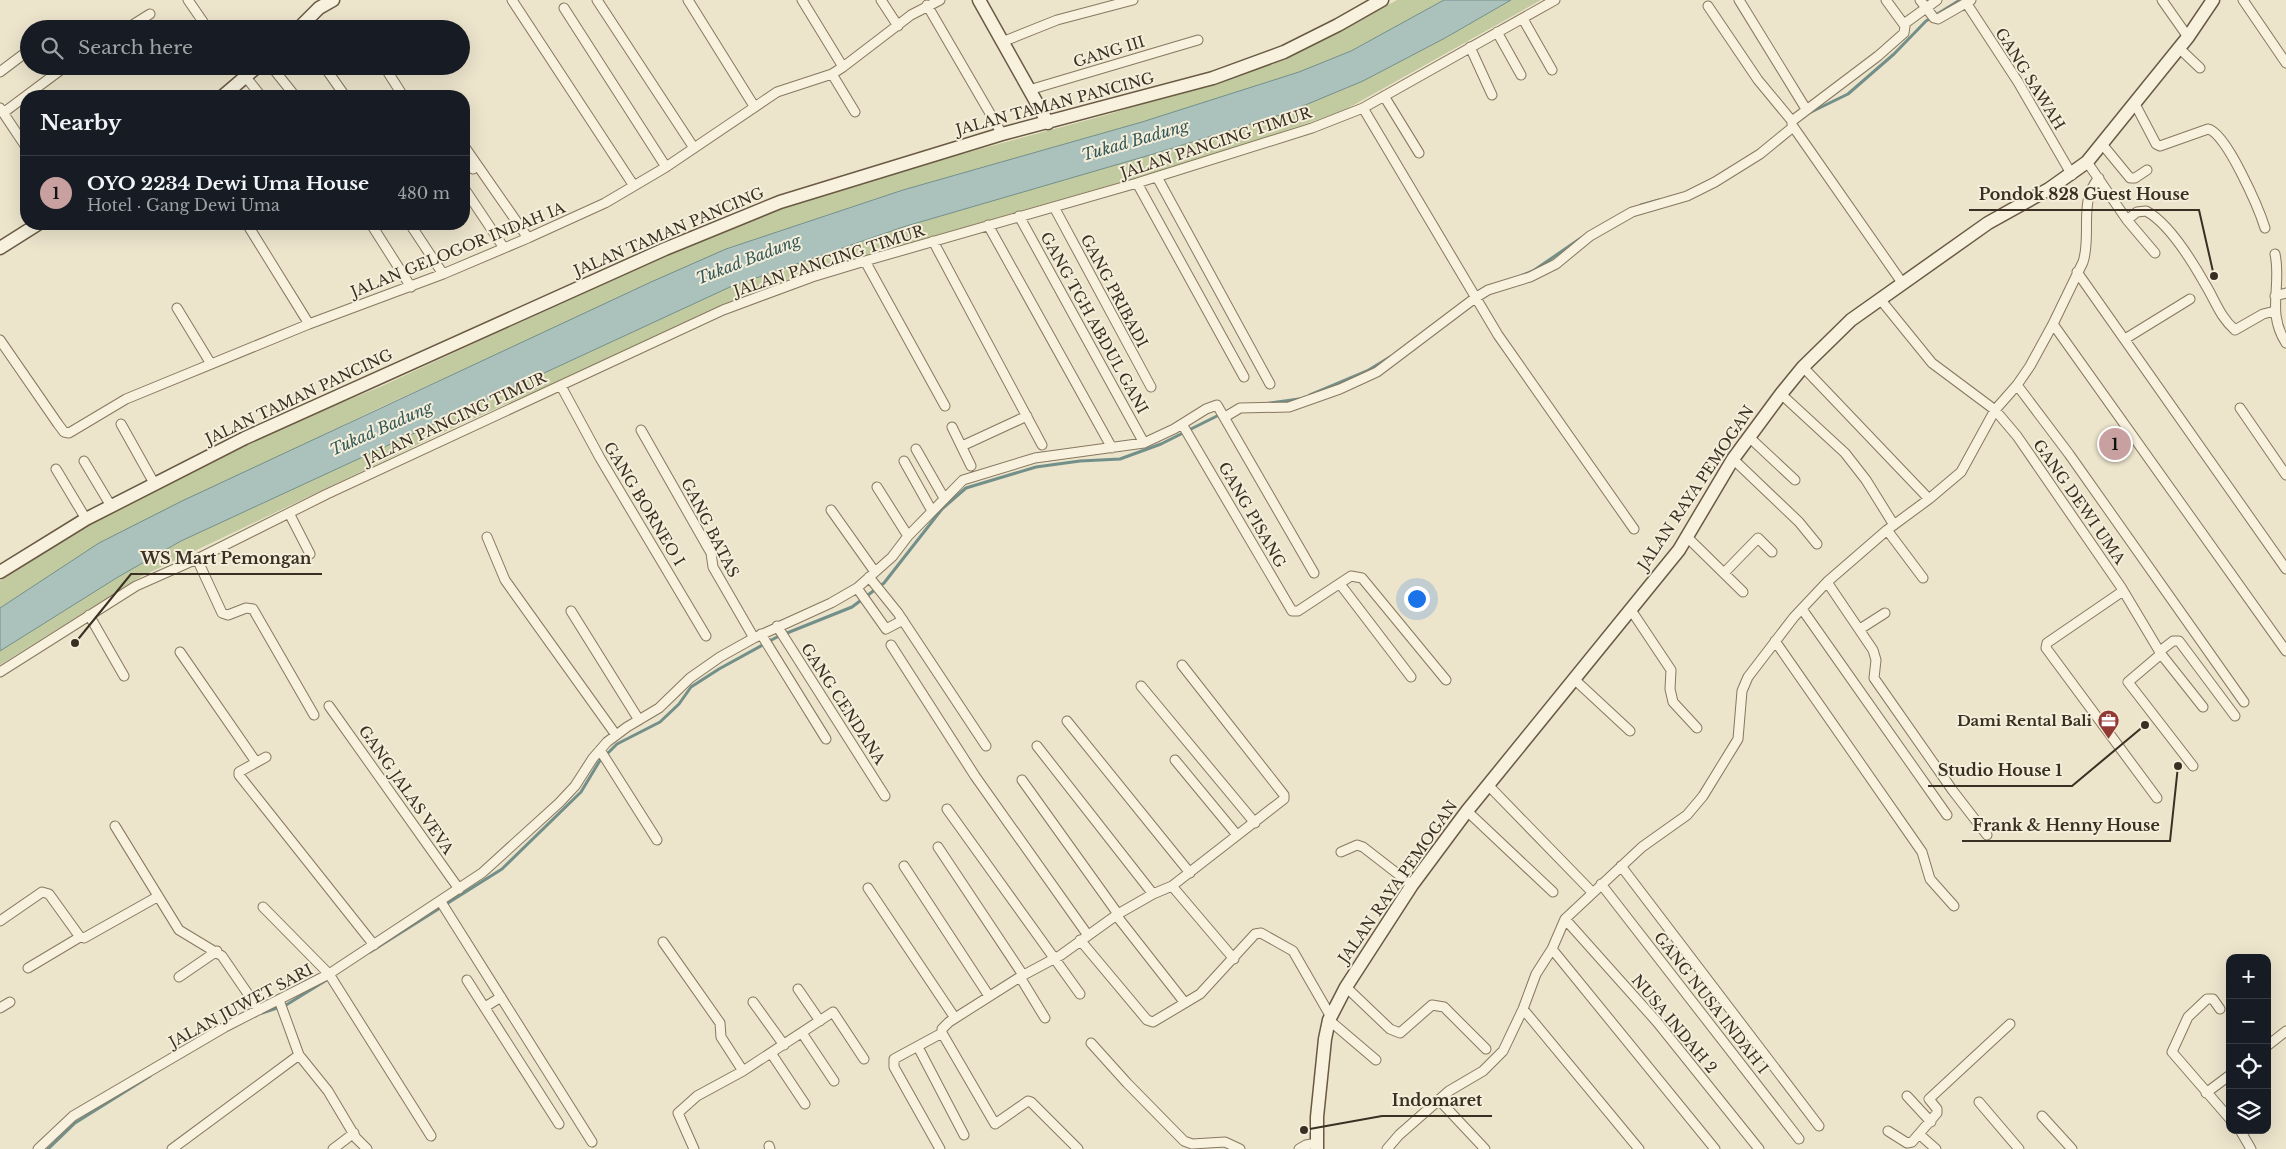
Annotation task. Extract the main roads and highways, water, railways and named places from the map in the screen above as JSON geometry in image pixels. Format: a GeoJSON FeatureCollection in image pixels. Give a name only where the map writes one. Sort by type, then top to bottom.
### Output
{"type":"FeatureCollection","features":[{"type":"Feature","properties":{"kind":"water","name":"Tukad Badung"},"geometry":{"type":"Polygon","coordinates":[[[1444,0],[1511,0],[1445,38],[1363,81],[1286,113],[903,227],[730,287],[181,541],[118,577],[0,651],[0,608],[99,543],[182,501],[651,282],[726,249],[903,190],[1142,122],[1299,72],[1351,51],[1444,0]]]}},
{"type":"Feature","properties":{"kind":"waterway"},"geometry":{"type":"LineString","coordinates":[[1807,114],[1848,94],[1894,54],[1926,21],[1960,0]]}},
{"type":"Feature","properties":{"kind":"waterway"},"geometry":{"type":"LineString","coordinates":[[1641,205],[1659,200]]}},
{"type":"Feature","properties":{"kind":"waterway"},"geometry":{"type":"LineString","coordinates":[[1523,275],[1533,271],[1581,238]]}},
{"type":"Feature","properties":{"kind":"waterway"},"geometry":{"type":"LineString","coordinates":[[1310,395],[1367,371],[1390,357]]}},
{"type":"Feature","properties":{"kind":"waterway"},"geometry":{"type":"LineString","coordinates":[[1263,404],[1299,399]]}},
{"type":"Feature","properties":{"kind":"waterway"},"geometry":{"type":"LineString","coordinates":[[370,952],[502,869],[581,792],[599,762],[617,744],[660,722],[679,704],[691,687],[777,637],[852,607],[884,583],[942,509],[966,488],[1036,467],[1080,461],[1120,459],[1161,444],[1221,414]]}},
{"type":"Feature","properties":{"kind":"waterway"},"geometry":{"type":"LineString","coordinates":[[262,1013],[286,1005],[325,981]]}},
{"type":"Feature","properties":{"kind":"waterway"},"geometry":{"type":"LineString","coordinates":[[48,1149],[75,1123],[150,1076]]}},
{"type":"Feature","properties":{"kind":"place","name":"Pondok 828 Guest House"},"geometry":{"type":"Point","coordinates":[2214,276]}},
{"type":"Feature","properties":{"kind":"place","name":"OYO 2234 Dewi Uma House"},"geometry":{"type":"Point","coordinates":[2115,444]}},
{"type":"Feature","properties":{"kind":"place","name":"WS Mart Pemongan"},"geometry":{"type":"Point","coordinates":[75,643]}},
{"type":"Feature","properties":{"kind":"place","name":"Studio House 1"},"geometry":{"type":"Point","coordinates":[2145,725]}},
{"type":"Feature","properties":{"kind":"place","name":"Dami Rental Bali"},"geometry":{"type":"Point","coordinates":[2108,740]}},
{"type":"Feature","properties":{"kind":"place","name":"Frank & Henny House"},"geometry":{"type":"Point","coordinates":[2178,766]}},
{"type":"Feature","properties":{"kind":"place","name":"Indomaret"},"geometry":{"type":"Point","coordinates":[1304,1130]}}]}
